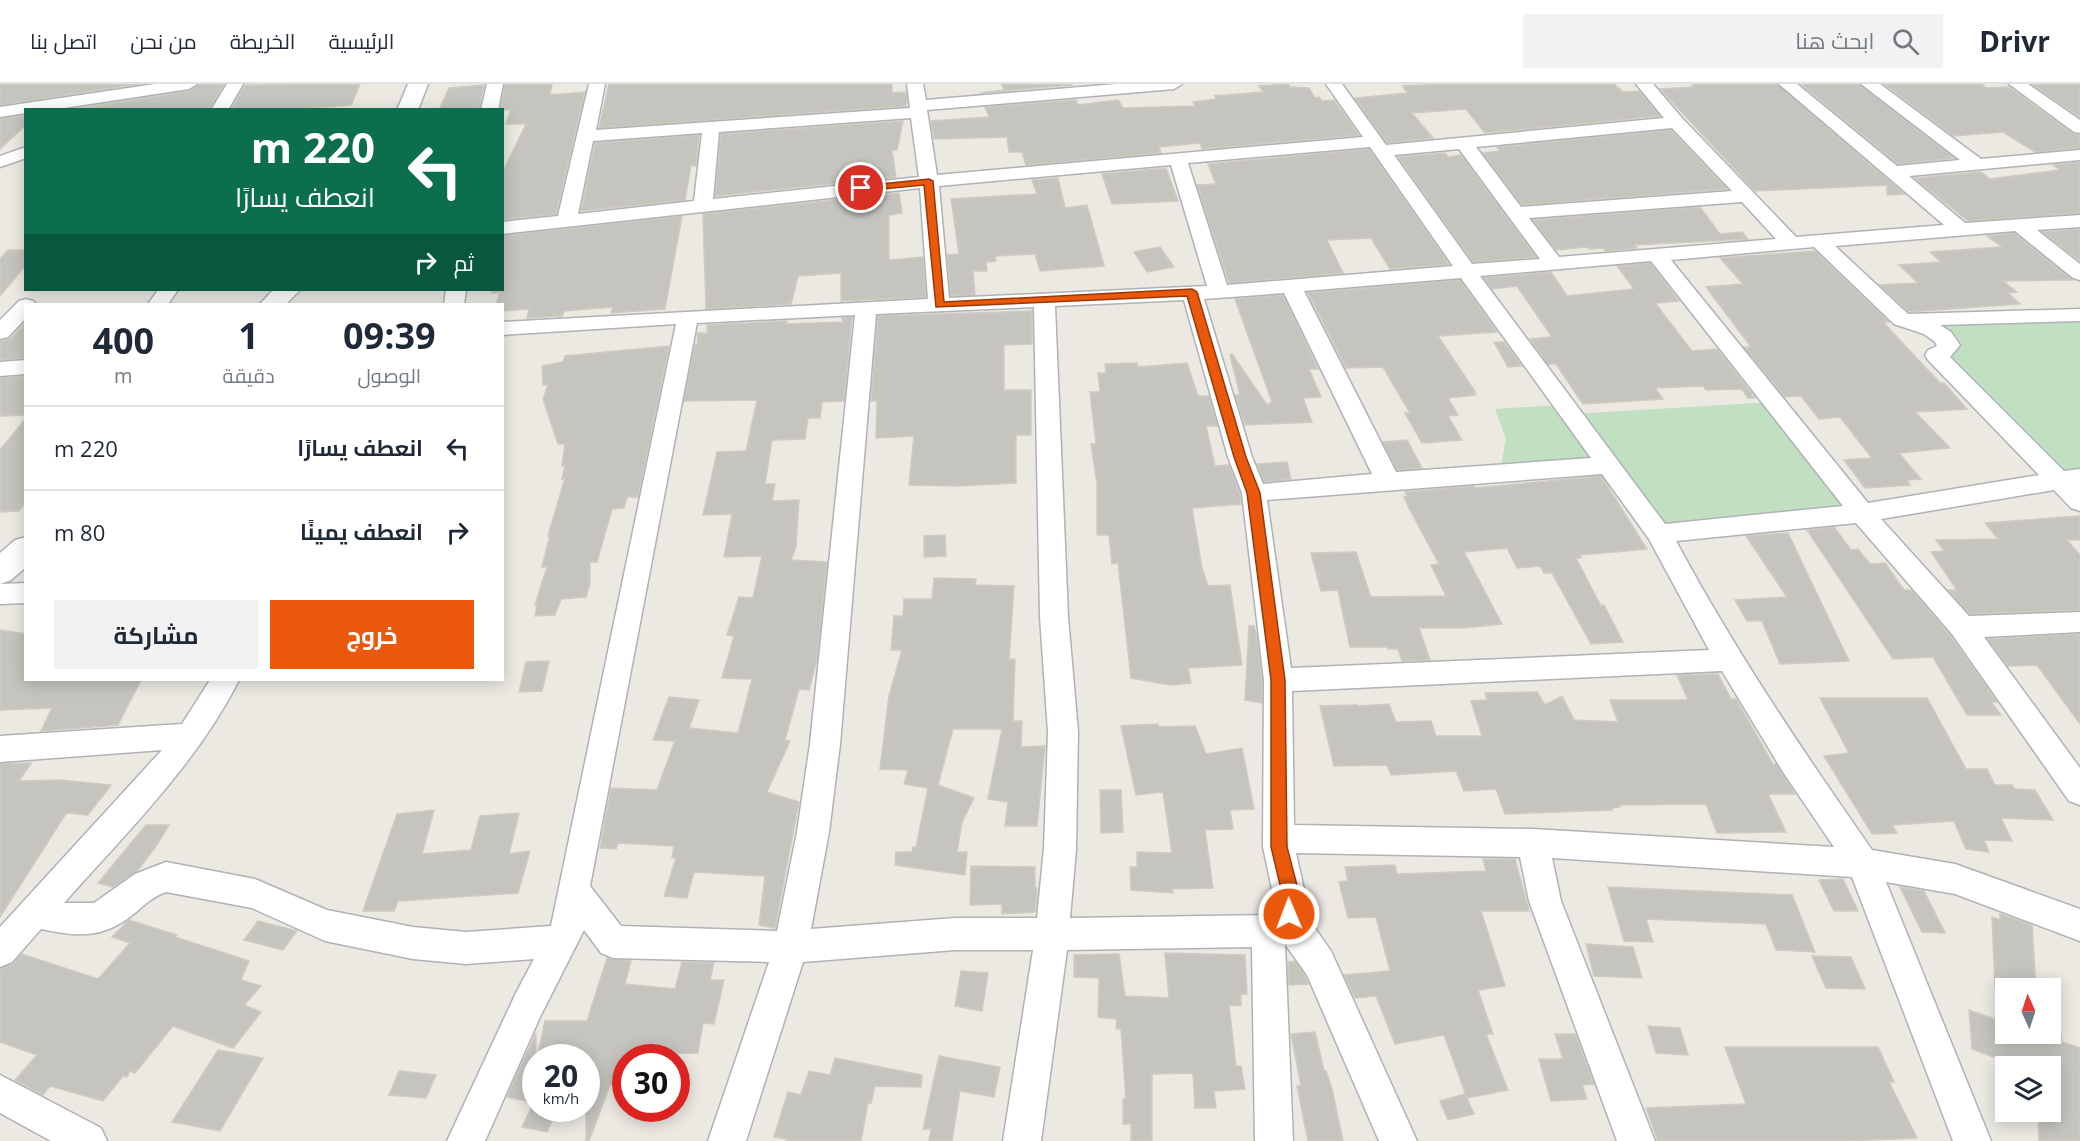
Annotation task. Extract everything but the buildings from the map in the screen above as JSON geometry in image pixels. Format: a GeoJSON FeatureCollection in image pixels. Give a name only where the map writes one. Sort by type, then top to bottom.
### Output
{"type":"FeatureCollection","features":[{"type":"Feature","properties":{"kind":"street"},"geometry":{"type":"LineString","coordinates":[[85,104],[102,84]]}},
{"type":"Feature","properties":{"kind":"street"},"geometry":{"type":"LineString","coordinates":[[42,108],[85,104],[189,84]]}},
{"type":"Feature","properties":{"kind":"street"},"geometry":{"type":"LineString","coordinates":[[220,108],[235,84]]}},
{"type":"Feature","properties":{"kind":"street"},"geometry":{"type":"LineString","coordinates":[[408,108],[418,84]]}},
{"type":"Feature","properties":{"kind":"street"},"geometry":{"type":"LineString","coordinates":[[489,108],[495,84]]}},
{"type":"Feature","properties":{"kind":"street"},"geometry":{"type":"LineString","coordinates":[[567,220],[588,136],[597,84]]}},
{"type":"Feature","properties":{"kind":"street"},"geometry":{"type":"LineString","coordinates":[[915,84],[929,181],[939,305]]}},
{"type":"Feature","properties":{"kind":"street"},"geometry":{"type":"LineString","coordinates":[[588,136],[919,109],[1174,84]]}},
{"type":"Feature","properties":{"kind":"street"},"geometry":{"type":"LineString","coordinates":[[1334,84],[1467,272],[1659,534],[1706,622],[1794,763],[1863,863],[1972,1141]]}},
{"type":"Feature","properties":{"kind":"street"},"geometry":{"type":"LineString","coordinates":[[1644,84],[1676,122],[1791,243]]}},
{"type":"Feature","properties":{"kind":"street"},"geometry":{"type":"LineString","coordinates":[[1787,84],[1961,229]]}},
{"type":"Feature","properties":{"kind":"street"},"geometry":{"type":"LineString","coordinates":[[1869,84],[1975,163]]}},
{"type":"Feature","properties":{"kind":"street"},"geometry":{"type":"LineString","coordinates":[[2017,84],[2080,128]]}},
{"type":"Feature","properties":{"kind":"street"},"geometry":{"type":"LineString","coordinates":[[0,112],[24,110]]}},
{"type":"Feature","properties":{"kind":"street"},"geometry":{"type":"LineString","coordinates":[[504,228],[929,181],[1178,159],[1464,143],[1676,122]]}},
{"type":"Feature","properties":{"kind":"street"},"geometry":{"type":"LineString","coordinates":[[703,205],[711,126]]}},
{"type":"Feature","properties":{"kind":"street"},"geometry":{"type":"LineString","coordinates":[[1464,143],[1552,263]]}},
{"type":"Feature","properties":{"kind":"street"},"geometry":{"type":"LineString","coordinates":[[0,162],[24,153]]}},
{"type":"Feature","properties":{"kind":"street"},"geometry":{"type":"LineString","coordinates":[[1891,172],[2080,155]]}},
{"type":"Feature","properties":{"kind":"street"},"geometry":{"type":"LineString","coordinates":[[1178,159],[1219,292]]}},
{"type":"Feature","properties":{"kind":"street"},"geometry":{"type":"LineString","coordinates":[[1516,213],[1747,196]]}},
{"type":"Feature","properties":{"kind":"street"},"geometry":{"type":"LineString","coordinates":[[504,329],[1219,292],[1656,254],[2080,221]]}},
{"type":"Feature","properties":{"kind":"street"},"geometry":{"type":"LineString","coordinates":[[2019,225],[2080,274]]}},
{"type":"Feature","properties":{"kind":"street"},"geometry":{"type":"LineString","coordinates":[[1819,241],[1901,319],[1932,329],[1943,337],[1949,345],[1945,351],[1936,355],[2069,478],[2080,502]]}},
{"type":"Feature","properties":{"kind":"street"},"geometry":{"type":"LineString","coordinates":[[1656,254],[1862,513],[1962,627],[2079,789]]}},
{"type":"Feature","properties":{"kind":"street"},"geometry":{"type":"LineString","coordinates":[[1291,286],[1388,481]]}},
{"type":"Feature","properties":{"kind":"street"},"geometry":{"type":"LineString","coordinates":[[28,303],[39,291]]}},
{"type":"Feature","properties":{"kind":"street"},"geometry":{"type":"LineString","coordinates":[[273,303],[286,291]]}},
{"type":"Feature","properties":{"kind":"street"},"geometry":{"type":"LineString","coordinates":[[1192,292],[1240,457],[1254,493],[1278,680],[1279,839],[1291,903],[1276,927],[1274,1141]]}},
{"type":"Feature","properties":{"kind":"street"},"geometry":{"type":"LineString","coordinates":[[1022,1141],[1052,934],[1060,849],[1063,732],[1053,617],[1044,300]]}},
{"type":"Feature","properties":{"kind":"street"},"geometry":{"type":"LineString","coordinates":[[0,332],[24,307]]}},
{"type":"Feature","properties":{"kind":"street"},"geometry":{"type":"LineString","coordinates":[[727,1141],[791,947],[813,832],[825,744],[866,310]]}},
{"type":"Feature","properties":{"kind":"street"},"geometry":{"type":"LineString","coordinates":[[1901,319],[2080,315]]}},
{"type":"Feature","properties":{"kind":"street"},"geometry":{"type":"LineString","coordinates":[[466,1141],[528,1005],[567,931],[573,890],[688,318]]}},
{"type":"Feature","properties":{"kind":"street"},"geometry":{"type":"LineString","coordinates":[[0,369],[24,367]]}},
{"type":"Feature","properties":{"kind":"street"},"geometry":{"type":"LineString","coordinates":[[1254,493],[1610,465]]}},
{"type":"Feature","properties":{"kind":"street"},"geometry":{"type":"LineString","coordinates":[[1659,534],[1862,513],[2069,478]]}},
{"type":"Feature","properties":{"kind":"street"},"geometry":{"type":"LineString","coordinates":[[0,572],[24,550]]}},
{"type":"Feature","properties":{"kind":"street"},"geometry":{"type":"LineString","coordinates":[[0,594],[24,593]]}},
{"type":"Feature","properties":{"kind":"street"},"geometry":{"type":"LineString","coordinates":[[1962,627],[2080,622]]}},
{"type":"Feature","properties":{"kind":"street"},"geometry":{"type":"LineString","coordinates":[[1278,680],[1731,660]]}},
{"type":"Feature","properties":{"kind":"street"},"geometry":{"type":"LineString","coordinates":[[0,951],[125,815],[190,736],[224,681]]}},
{"type":"Feature","properties":{"kind":"street"},"geometry":{"type":"LineString","coordinates":[[0,749],[190,736]]}},
{"type":"Feature","properties":{"kind":"street"},"geometry":{"type":"LineString","coordinates":[[1279,839],[1533,843],[1863,863],[1955,879],[2080,925]]}},
{"type":"Feature","properties":{"kind":"street"},"geometry":{"type":"LineString","coordinates":[[1533,843],[1545,901],[1636,1141]]}},
{"type":"Feature","properties":{"kind":"street"},"geometry":{"type":"LineString","coordinates":[[36,913],[81,920],[94,919],[152,882],[166,877],[255,894],[325,925],[413,944],[466,948],[562,941]]}},
{"type":"Feature","properties":{"kind":"street"},"geometry":{"type":"LineString","coordinates":[[573,890],[613,942],[791,947],[955,934],[1052,934],[1276,927],[1300,935],[1319,963],[1398,1141]]}},
{"type":"Feature","properties":{"kind":"street"},"geometry":{"type":"LineString","coordinates":[[0,1093],[88,1141]]}},
{"type":"Feature","properties":{"kind":"green space"},"geometry":{"type":"Polygon","coordinates":[[[2080,316],[2080,477],[2057,479],[1986,404],[1945,351],[1917,323],[2080,316]]]}},
{"type":"Feature","properties":{"kind":"green space"},"geometry":{"type":"Polygon","coordinates":[[[1773,402],[1856,504],[1654,526],[1572,414],[1773,402]]]}},
{"type":"Feature","properties":{"kind":"green space"},"geometry":{"type":"Polygon","coordinates":[[[1557,405],[1592,461],[1500,469],[1506,439],[1495,409],[1557,405]]]}},
{"type":"Feature","properties":{"kind":"route"},"geometry":{"type":"LineString","coordinates":[[861,188],[929,181],[939,305],[1192,292],[1240,457],[1254,493],[1278,680],[1279,847],[1290,893],[1289,914]]}}]}
